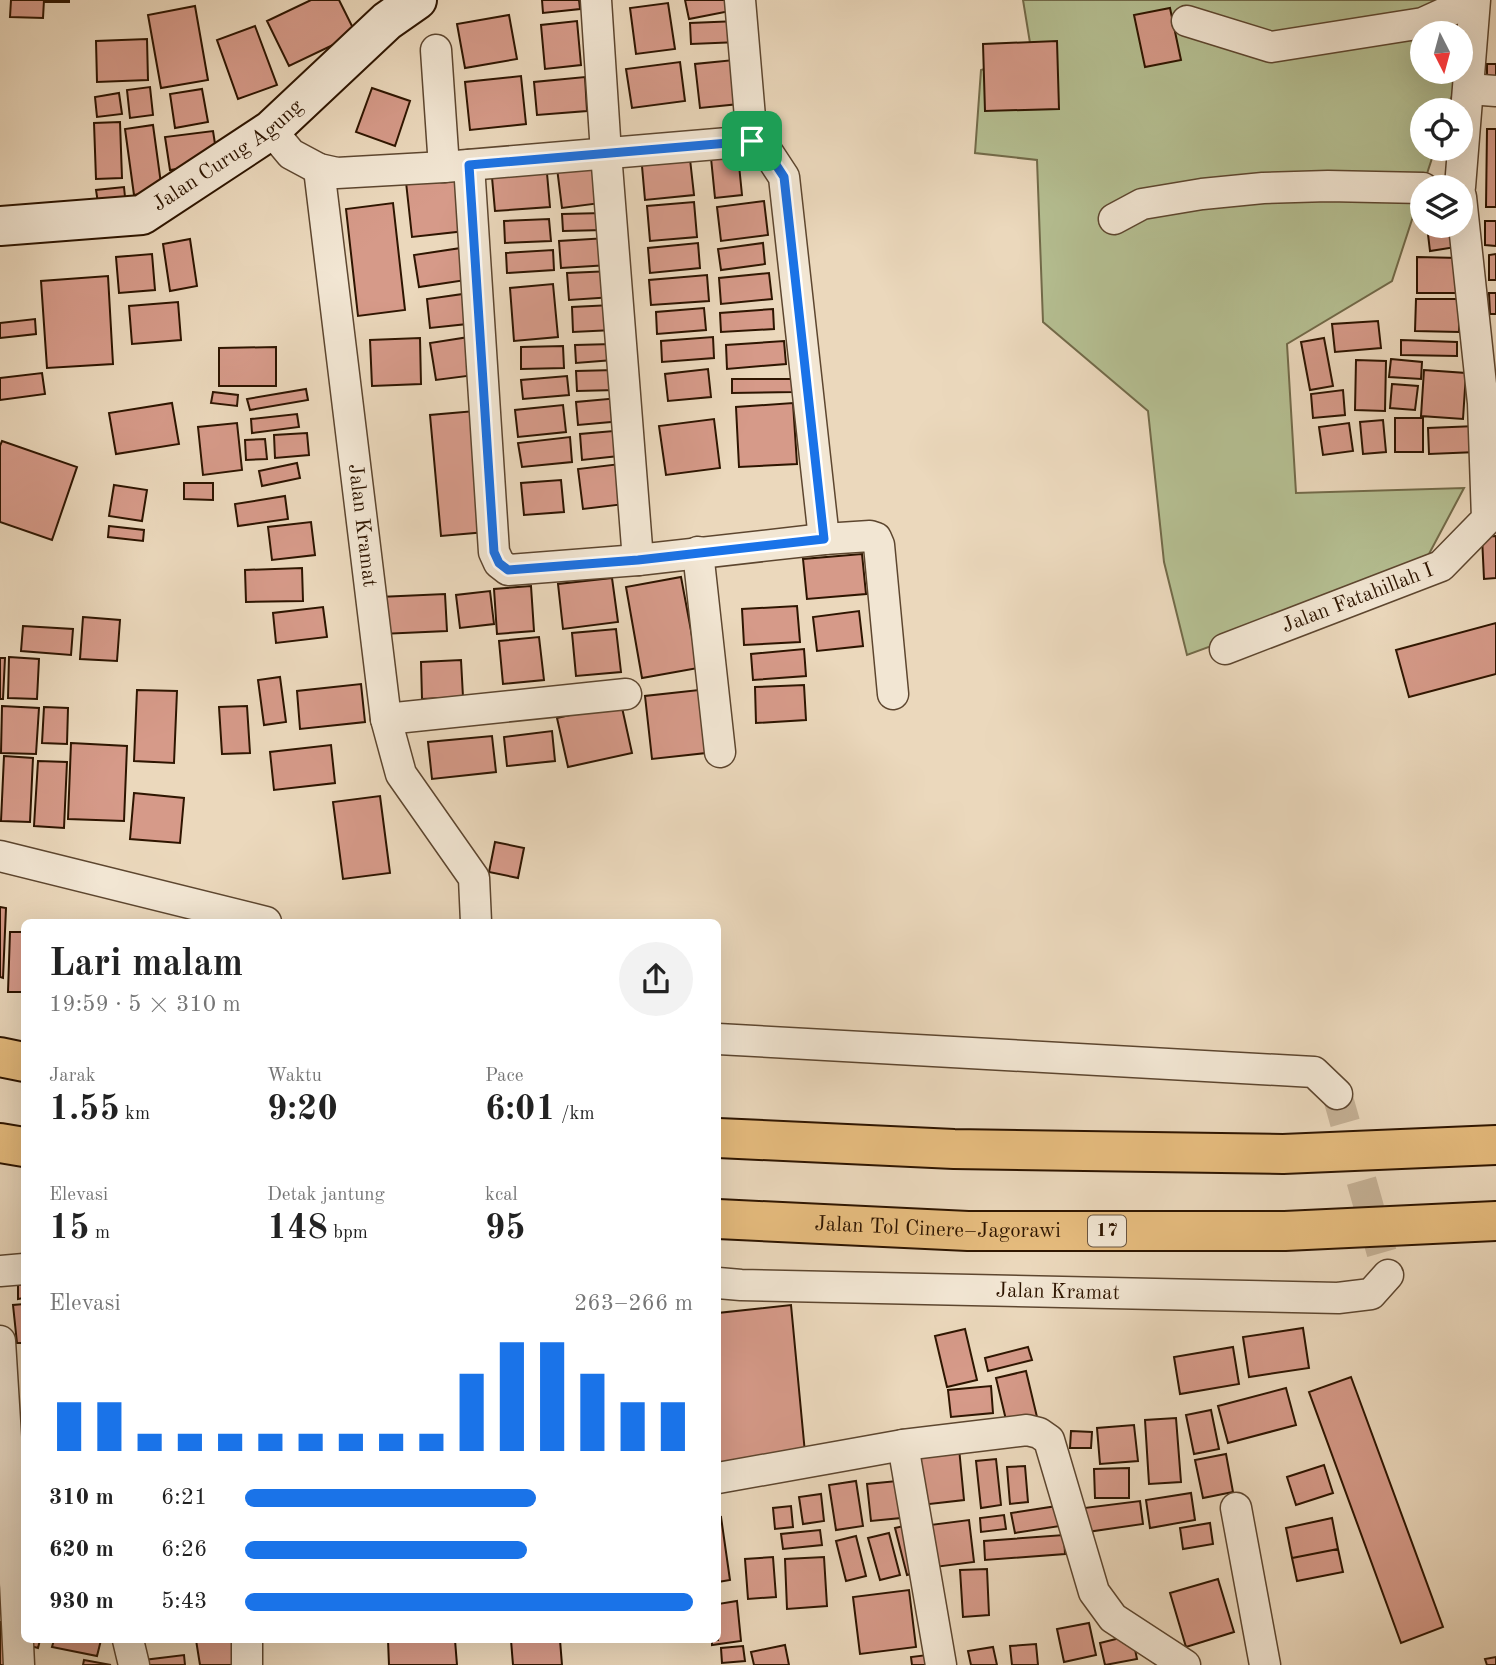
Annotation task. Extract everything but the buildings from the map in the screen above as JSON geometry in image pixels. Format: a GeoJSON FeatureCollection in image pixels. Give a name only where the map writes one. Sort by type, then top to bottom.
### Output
{"type":"FeatureCollection","features":[{"type":"Feature","properties":{"kind":"highway"},"geometry":{"type":"LineString","coordinates":[[0,1057],[21,1061]]}},
{"type":"Feature","properties":{"kind":"highway"},"geometry":{"type":"LineString","coordinates":[[721,1138],[954,1149],[1283,1154],[1496,1145]]}},
{"type":"Feature","properties":{"kind":"highway"},"geometry":{"type":"LineString","coordinates":[[0,1143],[21,1146]]}},
{"type":"Feature","properties":{"kind":"highway","name":"Jalan Tol Cinere–Jagorawi"},"geometry":{"type":"LineString","coordinates":[[721,1219],[968,1231],[1285,1231],[1496,1221]]}},
{"type":"Feature","properties":{"kind":"street"},"geometry":{"type":"LineString","coordinates":[[596,0],[638,560]]}},
{"type":"Feature","properties":{"kind":"street"},"geometry":{"type":"LineString","coordinates":[[740,0],[752,141]]}},
{"type":"Feature","properties":{"kind":"street"},"geometry":{"type":"LineString","coordinates":[[1187,21],[1271,47],[1423,23],[1474,0],[1483,90],[1464,175]]}},
{"type":"Feature","properties":{"kind":"street","name":"Jalan Curug Agung"},"geometry":{"type":"LineString","coordinates":[[0,226],[142,215],[271,130],[394,7]]}},
{"type":"Feature","properties":{"kind":"street"},"geometry":{"type":"LineString","coordinates":[[436,50],[456,166],[494,552],[499,563],[508,570],[638,560],[870,536],[876,538],[879,545],[893,694]]}},
{"type":"Feature","properties":{"kind":"street"},"geometry":{"type":"LineString","coordinates":[[271,130],[291,154],[319,169],[337,173],[456,166],[752,141],[763,145],[784,177],[824,539]]}},
{"type":"Feature","properties":{"kind":"street","name":"Jalan Kramat"},"geometry":{"type":"LineString","coordinates":[[319,169],[386,719],[401,774],[474,878],[476,919]]}},
{"type":"Feature","properties":{"kind":"street"},"geometry":{"type":"LineString","coordinates":[[1114,219],[1142,204],[1214,192],[1328,186],[1410,188]]}},
{"type":"Feature","properties":{"kind":"street","name":"Jalan Fatahillah I"},"geometry":{"type":"LineString","coordinates":[[1225,649],[1441,566],[1492,520],[1490,403],[1467,238]]}},
{"type":"Feature","properties":{"kind":"street"},"geometry":{"type":"LineString","coordinates":[[698,552],[720,752]]}},
{"type":"Feature","properties":{"kind":"street"},"geometry":{"type":"LineString","coordinates":[[386,719],[626,694]]}},
{"type":"Feature","properties":{"kind":"street"},"geometry":{"type":"LineString","coordinates":[[0,856],[254,919]]}},
{"type":"Feature","properties":{"kind":"street"},"geometry":{"type":"LineString","coordinates":[[721,1038],[1314,1072],[1338,1094]]}},
{"type":"Feature","properties":{"kind":"street"},"geometry":{"type":"LineString","coordinates":[[0,1271],[21,1269]]}},
{"type":"Feature","properties":{"kind":"street","name":"Jalan Kramat"},"geometry":{"type":"LineString","coordinates":[[721,1283],[1338,1298],[1371,1294],[1388,1275]]}},
{"type":"Feature","properties":{"kind":"street"},"geometry":{"type":"LineString","coordinates":[[0,1340],[20,1583],[19,1665]]}},
{"type":"Feature","properties":{"kind":"street"},"geometry":{"type":"LineString","coordinates":[[721,1477],[903,1445],[1027,1430],[1039,1433],[1049,1440],[1094,1592],[1113,1618],[1185,1665]]}},
{"type":"Feature","properties":{"kind":"street"},"geometry":{"type":"LineString","coordinates":[[903,1445],[941,1665]]}},
{"type":"Feature","properties":{"kind":"street"},"geometry":{"type":"LineString","coordinates":[[1236,1508],[1265,1665]]}},
{"type":"Feature","properties":{"kind":"street"},"geometry":{"type":"LineString","coordinates":[[129,1643],[134,1665]]}},
{"type":"Feature","properties":{"kind":"street"},"geometry":{"type":"LineString","coordinates":[[247,1643],[247,1665]]}},
{"type":"Feature","properties":{"kind":"green space"},"geometry":{"type":"Polygon","coordinates":[[[1023,0],[1445,0],[1447,21],[1410,21],[1410,84],[1453,84],[1454,90],[1451,98],[1410,98],[1410,161],[1431,161],[1427,175],[1410,175],[1410,226],[1392,281],[1287,344],[1296,493],[1464,488],[1421,569],[1187,655],[1164,562],[1148,411],[1043,322],[1037,160],[975,153],[981,70],[1032,55],[1023,0]]]}},
{"type":"Feature","properties":{"kind":"tunnel"},"geometry":{"type":"LineString","coordinates":[[1337,1094],[1388,1275]]}},
{"type":"Feature","properties":{"kind":"route"},"geometry":{"type":"LineString","coordinates":[[752,141],[763,145],[784,177],[824,539],[638,560],[508,570],[499,563],[494,552],[469,165],[752,141]]}}]}
